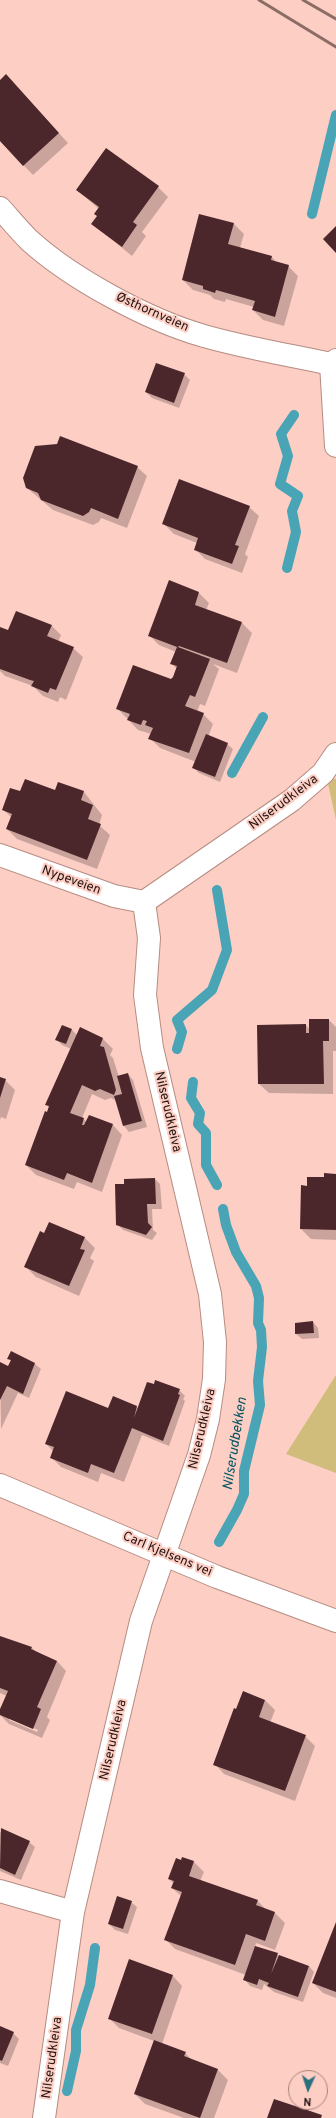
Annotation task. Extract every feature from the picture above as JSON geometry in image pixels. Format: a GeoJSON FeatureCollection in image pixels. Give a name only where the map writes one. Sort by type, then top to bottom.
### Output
{"type":"FeatureCollection","features":[{"type":"Feature","properties":{"kind":"street","name":"Østhornveien"},"geometry":{"type":"LineString","coordinates":[[0,208],[30,240],[64,266],[97,287],[149,314],[202,335],[255,348],[334,362]]}},
{"type":"Feature","properties":{"kind":"street"},"geometry":{"type":"LineString","coordinates":[[334,362],[336,446]]}},
{"type":"Feature","properties":{"kind":"street","name":"Nilserudkleiva"},"geometry":{"type":"LineString","coordinates":[[44,2118],[73,1912],[141,1621],[190,1482],[208,1419],[214,1379],[215,1342],[210,1294],[152,1048],[145,995],[149,938],[144,902],[330,773],[336,754]]}},
{"type":"Feature","properties":{"kind":"street","name":"Nypeveien"},"geometry":{"type":"LineString","coordinates":[[0,855],[114,896],[144,902]]}},
{"type":"Feature","properties":{"kind":"street","name":"Carl Kjelsens vei"},"geometry":{"type":"LineString","coordinates":[[0,1485],[217,1577],[336,1621]]}},
{"type":"Feature","properties":{"kind":"street"},"geometry":{"type":"LineString","coordinates":[[0,1891],[73,1912]]}},
{"type":"Feature","properties":{"kind":"shaded area"},"geometry":{"type":"Polygon","coordinates":[[[327,779],[336,779],[336,820],[327,779]]]}},
{"type":"Feature","properties":{"kind":"shaded area"},"geometry":{"type":"Polygon","coordinates":[[[336,1375],[336,1473],[286,1454],[336,1375]]]}},
{"type":"Feature","properties":{"kind":"building"},"geometry":{"type":"Polygon","coordinates":[[[6,74],[59,133],[23,166],[0,141],[0,80],[6,74]]]}},
{"type":"Feature","properties":{"kind":"building"},"geometry":{"type":"Polygon","coordinates":[[[106,148],[159,186],[133,222],[137,225],[122,247],[91,224],[97,216],[94,214],[99,207],[76,190],[106,148]]]}},
{"type":"Feature","properties":{"kind":"building"},"geometry":{"type":"Polygon","coordinates":[[[199,214],[234,223],[228,244],[272,256],[271,260],[289,265],[275,317],[252,310],[255,301],[216,290],[215,293],[203,289],[203,286],[182,280],[199,214]]]}},
{"type":"Feature","properties":{"kind":"building"},"geometry":{"type":"Polygon","coordinates":[[[336,226],[336,253],[323,239],[336,226]]]}},
{"type":"Feature","properties":{"kind":"building"},"geometry":{"type":"Polygon","coordinates":[[[156,363],[185,373],[174,403],[145,392],[156,363]]]}},
{"type":"Feature","properties":{"kind":"building"},"geometry":{"type":"Polygon","coordinates":[[[60,436],[138,466],[118,519],[91,508],[89,512],[83,516],[41,500],[38,493],[26,488],[23,478],[35,446],[57,444],[60,436]]]}},
{"type":"Feature","properties":{"kind":"building"},"geometry":{"type":"Polygon","coordinates":[[[179,479],[250,506],[235,545],[239,546],[232,564],[194,550],[198,538],[162,524],[179,479]]]}},
{"type":"Feature","properties":{"kind":"building"},"geometry":{"type":"Polygon","coordinates":[[[169,580],[199,592],[195,605],[242,622],[227,663],[179,646],[178,647],[210,659],[195,697],[190,695],[185,706],[204,713],[189,753],[148,739],[153,728],[145,725],[147,721],[143,720],[141,725],[127,720],[130,714],[116,709],[133,665],[171,679],[173,677],[177,666],[170,664],[177,647],[148,636],[169,580]]]}},
{"type":"Feature","properties":{"kind":"building"},"geometry":{"type":"Polygon","coordinates":[[[16,611],[52,625],[47,636],[74,647],[56,690],[50,688],[48,693],[31,686],[34,681],[0,669],[0,627],[8,630],[16,611]]]}},
{"type":"Feature","properties":{"kind":"building"},"geometry":{"type":"Polygon","coordinates":[[[206,734],[228,743],[215,777],[192,768],[206,734]]]}},
{"type":"Feature","properties":{"kind":"building"},"geometry":{"type":"Polygon","coordinates":[[[25,779],[55,790],[58,782],[84,791],[81,800],[93,805],[88,819],[101,824],[87,860],[6,829],[12,814],[2,810],[10,788],[20,791],[25,779]]]}},
{"type":"Feature","properties":{"kind":"building"},"geometry":{"type":"Polygon","coordinates":[[[309,1019],[329,1019],[329,1041],[323,1041],[324,1084],[258,1084],[257,1025],[306,1024],[306,1033],[309,1033],[309,1019]]]}},
{"type":"Feature","properties":{"kind":"building"},"geometry":{"type":"Polygon","coordinates":[[[62,1025],[72,1029],[66,1044],[55,1040],[62,1025]]]}},
{"type":"Feature","properties":{"kind":"building"},"geometry":{"type":"Polygon","coordinates":[[[80,1027],[103,1038],[100,1046],[104,1047],[116,1090],[114,1095],[100,1089],[95,1091],[82,1085],[70,1113],[84,1118],[82,1125],[84,1125],[89,1115],[113,1124],[92,1183],[67,1173],[64,1180],[25,1165],[45,1111],[47,1112],[49,1106],[45,1105],[80,1027]]]}},
{"type":"Feature","properties":{"kind":"building"},"geometry":{"type":"Polygon","coordinates":[[[128,1073],[142,1121],[123,1126],[114,1096],[122,1094],[117,1076],[128,1073]]]}},
{"type":"Feature","properties":{"kind":"building"},"geometry":{"type":"Polygon","coordinates":[[[0,1077],[6,1079],[0,1098],[0,1077]]]}},
{"type":"Feature","properties":{"kind":"building"},"geometry":{"type":"Polygon","coordinates":[[[324,1173],[336,1174],[336,1230],[300,1229],[301,1185],[307,1186],[307,1177],[324,1177],[324,1173]]]}},
{"type":"Feature","properties":{"kind":"building"},"geometry":{"type":"Polygon","coordinates":[[[155,1178],[156,1204],[147,1204],[148,1223],[152,1227],[146,1235],[116,1225],[115,1184],[124,1184],[124,1179],[155,1178]]]}},
{"type":"Feature","properties":{"kind":"building"},"geometry":{"type":"Polygon","coordinates":[[[49,1222],[85,1237],[80,1249],[85,1250],[69,1286],[24,1267],[40,1231],[44,1233],[49,1222]]]}},
{"type":"Feature","properties":{"kind":"building"},"geometry":{"type":"Polygon","coordinates":[[[313,1321],[314,1333],[295,1334],[295,1323],[313,1321]]]}},
{"type":"Feature","properties":{"kind":"building"},"geometry":{"type":"Polygon","coordinates":[[[11,1351],[35,1363],[23,1394],[7,1386],[0,1400],[0,1362],[8,1366],[11,1360],[7,1359],[11,1351]]]}},
{"type":"Feature","properties":{"kind":"building"},"geometry":{"type":"Polygon","coordinates":[[[155,1380],[180,1389],[178,1394],[180,1395],[163,1441],[132,1428],[114,1473],[91,1464],[88,1473],[50,1458],[54,1447],[45,1444],[66,1391],[108,1408],[113,1396],[137,1406],[134,1418],[147,1382],[154,1384],[155,1380]]]}},
{"type":"Feature","properties":{"kind":"building"},"geometry":{"type":"Polygon","coordinates":[[[0,1636],[32,1647],[31,1649],[57,1661],[37,1707],[41,1709],[33,1729],[0,1715],[0,1709],[8,1691],[0,1688],[0,1636]]]}},
{"type":"Feature","properties":{"kind":"building"},"geometry":{"type":"Polygon","coordinates":[[[243,1691],[265,1700],[259,1717],[306,1735],[285,1791],[213,1765],[234,1708],[236,1709],[243,1691]]]}},
{"type":"Feature","properties":{"kind":"building"},"geometry":{"type":"Polygon","coordinates":[[[1,1828],[30,1841],[15,1875],[0,1868],[1,1828]]]}},
{"type":"Feature","properties":{"kind":"building"},"geometry":{"type":"Polygon","coordinates":[[[182,1857],[194,1861],[189,1876],[258,1900],[256,1905],[275,1912],[265,1941],[246,1934],[235,1965],[164,1940],[182,1892],[171,1888],[174,1881],[168,1879],[176,1858],[181,1860],[182,1857]]]}},
{"type":"Feature","properties":{"kind":"building"},"geometry":{"type":"Polygon","coordinates":[[[117,1896],[132,1901],[123,1929],[108,1924],[117,1896]]]}},
{"type":"Feature","properties":{"kind":"building"},"geometry":{"type":"Polygon","coordinates":[[[336,1922],[336,1992],[312,1983],[336,1922]]]}},
{"type":"Feature","properties":{"kind":"building"},"geometry":{"type":"Polygon","coordinates":[[[255,1946],[278,1953],[271,1974],[279,1955],[309,1966],[298,1997],[267,1986],[269,1983],[259,1979],[257,1985],[243,1980],[255,1946]]]}},
{"type":"Feature","properties":{"kind":"building"},"geometry":{"type":"Polygon","coordinates":[[[129,1959],[173,1975],[152,2034],[108,2019],[129,1959]]]}},
{"type":"Feature","properties":{"kind":"building"},"geometry":{"type":"Polygon","coordinates":[[[0,2026],[14,2032],[2,2061],[0,2060],[0,2026]]]}},
{"type":"Feature","properties":{"kind":"building"},"geometry":{"type":"Polygon","coordinates":[[[154,2040],[186,2052],[184,2056],[218,2069],[200,2118],[134,2094],[154,2040]]]}},
{"type":"Feature","properties":{"kind":"building"},"geometry":{"type":"Polygon","coordinates":[[[274,2099],[288,2104],[288,2110],[307,2110],[322,2115],[321,2118],[267,2118],[274,2099]]]}},
{"type":"Feature","properties":{"kind":"waterway","name":"Nilserudbekken"},"geometry":{"type":"LineString","coordinates":[[312,214],[336,115]]}},
{"type":"Feature","properties":{"kind":"waterway","name":"Nilserudbekken"},"geometry":{"type":"LineString","coordinates":[[287,568],[296,532],[292,511],[298,496],[280,484],[288,456],[281,434],[294,415]]}},
{"type":"Feature","properties":{"kind":"waterway","name":"Nilserudbekken"},"geometry":{"type":"LineString","coordinates":[[232,773],[263,717]]}},
{"type":"Feature","properties":{"kind":"waterway","name":"Nilserudbekken"},"geometry":{"type":"LineString","coordinates":[[177,1049],[182,1032],[177,1020],[212,990],[227,950],[217,890]]}},
{"type":"Feature","properties":{"kind":"waterway","name":"Nilserudbekken"},"geometry":{"type":"LineString","coordinates":[[193,1082],[191,1098],[200,1113],[198,1124],[206,1133],[206,1165],[217,1185]]}},
{"type":"Feature","properties":{"kind":"waterway","name":"Nilserudbekken"},"geometry":{"type":"LineString","coordinates":[[219,1542],[244,1494],[244,1471],[260,1405],[258,1381],[262,1347],[261,1330],[258,1323],[259,1298],[256,1286],[236,1252],[226,1225],[223,1209]]}},
{"type":"Feature","properties":{"kind":"waterway","name":"Nilserudbekken"},"geometry":{"type":"LineString","coordinates":[[67,2091],[76,2051],[76,2030],[90,1985],[95,1948]]}},
{"type":"Feature","properties":{"kind":"railway"},"geometry":{"type":"LineString","coordinates":[[259,0],[336,47]]}},
{"type":"Feature","properties":{"kind":"railway"},"geometry":{"type":"LineString","coordinates":[[303,0],[336,19]]}}]}
